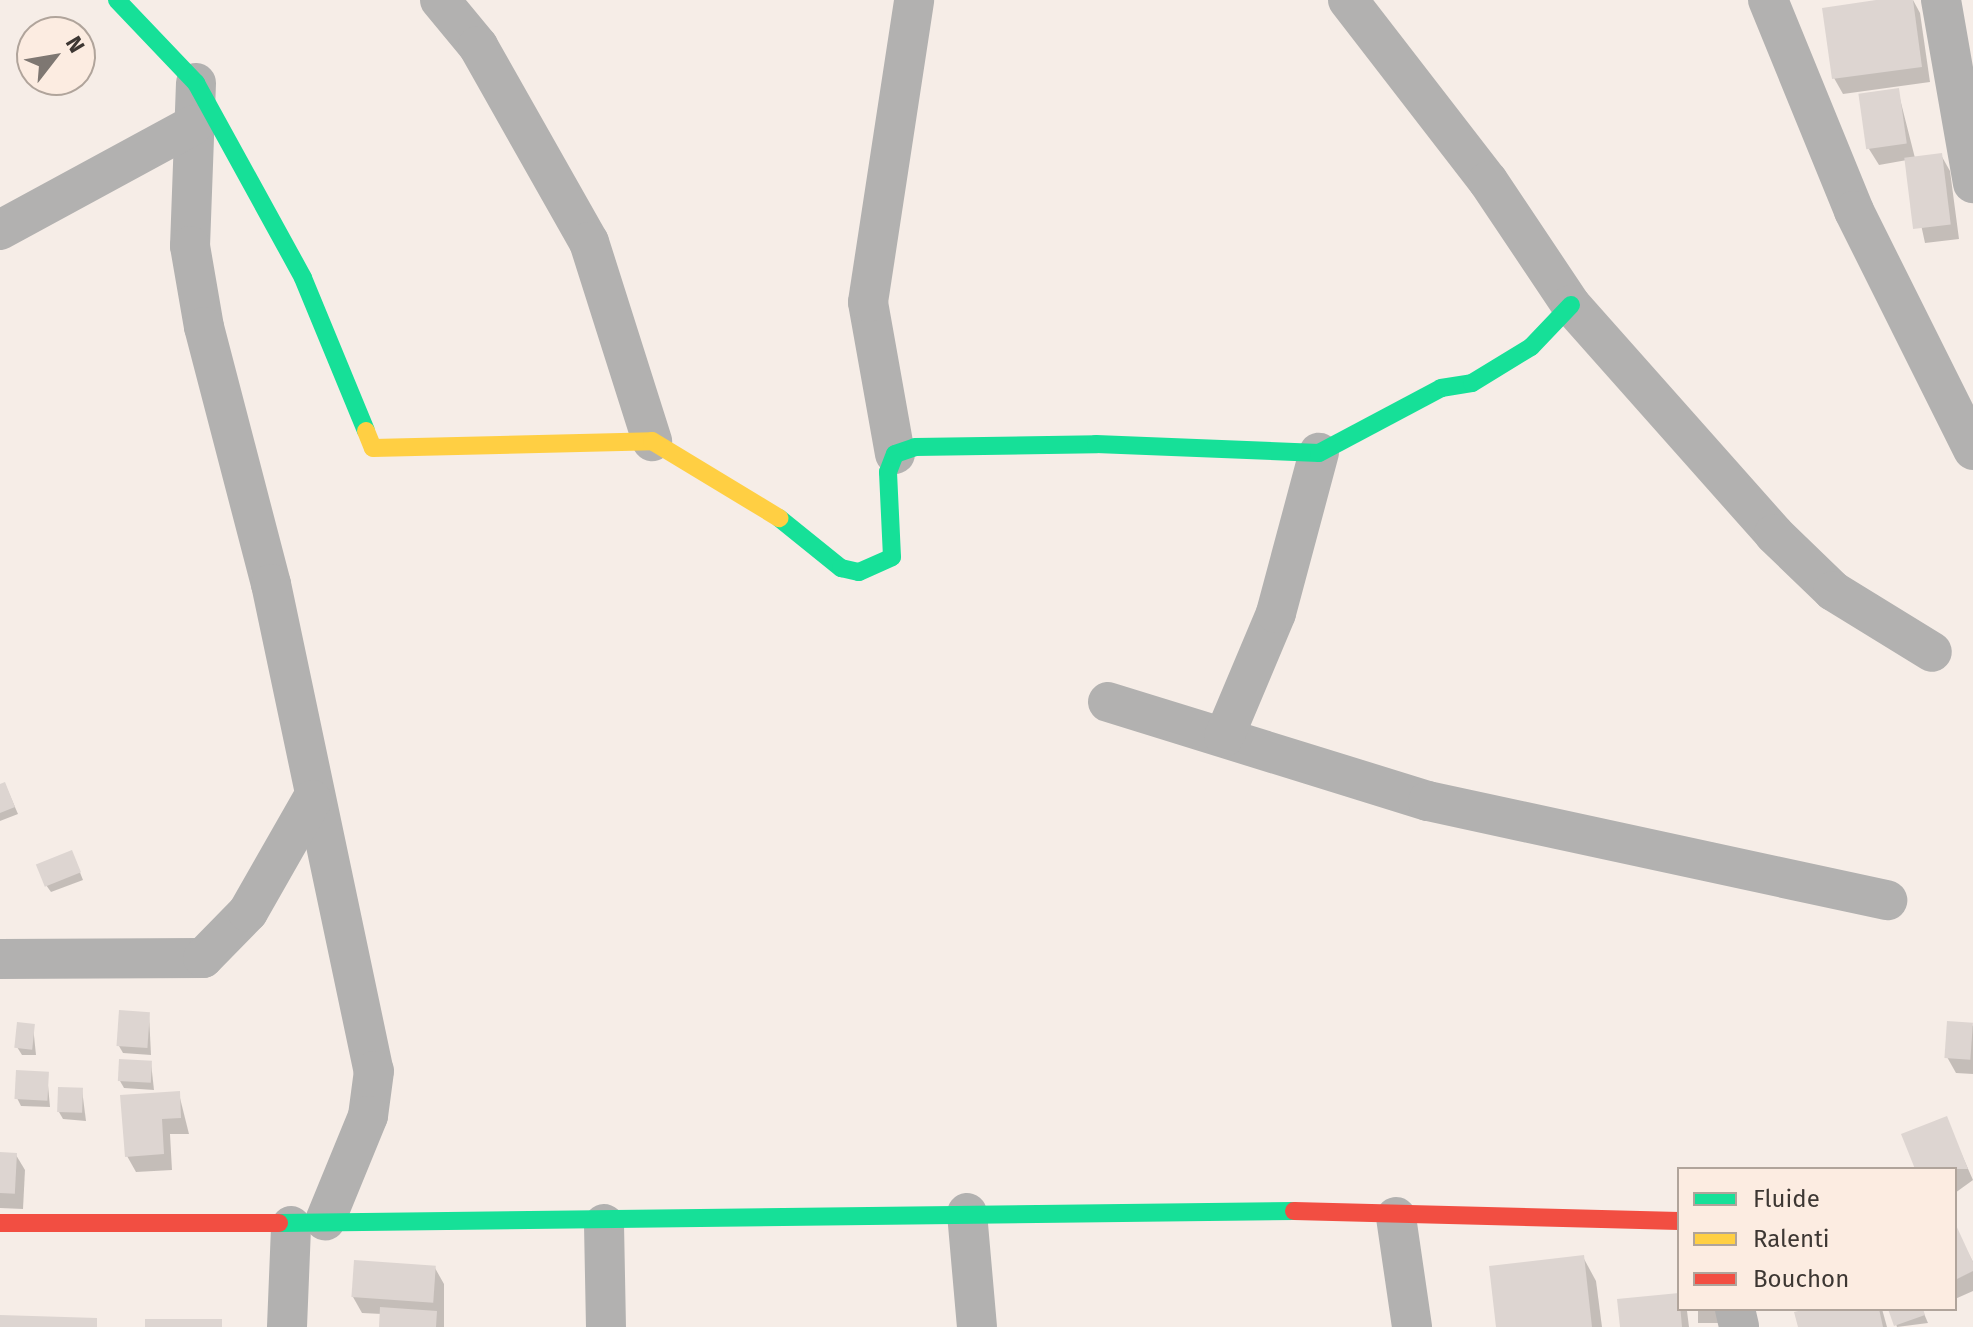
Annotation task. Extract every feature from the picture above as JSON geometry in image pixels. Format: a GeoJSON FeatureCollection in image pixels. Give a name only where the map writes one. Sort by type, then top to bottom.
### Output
{"type":"FeatureCollection","features":[{"type":"Feature","properties":{"kind":"street"},"geometry":{"type":"LineString","coordinates":[[117,0],[196,83],[303,278],[373,448],[652,441],[783,520],[841,568],[859,572],[892,557],[888,472],[895,454],[868,302],[914,0]]}},
{"type":"Feature","properties":{"kind":"street"},"geometry":{"type":"LineString","coordinates":[[440,0],[478,46],[589,242],[652,441]]}},
{"type":"Feature","properties":{"kind":"street"},"geometry":{"type":"LineString","coordinates":[[1348,0],[1488,181],[1571,305],[1833,591],[1932,652]]}},
{"type":"Feature","properties":{"kind":"street"},"geometry":{"type":"LineString","coordinates":[[1768,0],[1854,211],[1973,450]]}},
{"type":"Feature","properties":{"kind":"street"},"geometry":{"type":"LineString","coordinates":[[1941,0],[1973,183]]}},
{"type":"Feature","properties":{"kind":"street"},"geometry":{"type":"LineString","coordinates":[[196,83],[190,246],[204,327],[271,584],[312,800],[374,1071],[368,1116],[308,1224],[287,1327]]}},
{"type":"Feature","properties":{"kind":"street"},"geometry":{"type":"LineString","coordinates":[[0,230],[193,125]]}},
{"type":"Feature","properties":{"kind":"street"},"geometry":{"type":"LineString","coordinates":[[895,454],[915,447],[1096,444],[1319,453],[1441,388],[1472,383],[1531,347],[1571,305]]}},
{"type":"Feature","properties":{"kind":"street"},"geometry":{"type":"LineString","coordinates":[[1224,737],[1276,613],[1319,453]]}},
{"type":"Feature","properties":{"kind":"street"},"geometry":{"type":"LineString","coordinates":[[1108,702],[1428,801],[1887,900]]}},
{"type":"Feature","properties":{"kind":"street"},"geometry":{"type":"LineString","coordinates":[[0,959],[203,958],[248,912],[312,800]]}},
{"type":"Feature","properties":{"kind":"street"},"geometry":{"type":"LineString","coordinates":[[0,1223],[604,1224],[1200,1208],[1396,1217],[1677,1221]]}},
{"type":"Feature","properties":{"kind":"street"},"geometry":{"type":"LineString","coordinates":[[967,1213],[977,1327]]}},
{"type":"Feature","properties":{"kind":"street"},"geometry":{"type":"LineString","coordinates":[[1396,1217],[1412,1327]]}},
{"type":"Feature","properties":{"kind":"street"},"geometry":{"type":"LineString","coordinates":[[604,1224],[606,1327]]}},
{"type":"Feature","properties":{"kind":"building"},"geometry":{"type":"Polygon","coordinates":[[[1876,0],[1913,0],[1922,67],[1832,79],[1822,8],[1876,0]]]}},
{"type":"Feature","properties":{"kind":"building"},"geometry":{"type":"Polygon","coordinates":[[[1899,88],[1907,143],[1866,149],[1858,94],[1899,88]]]}},
{"type":"Feature","properties":{"kind":"building"},"geometry":{"type":"Polygon","coordinates":[[[1942,153],[1951,224],[1913,229],[1904,158],[1942,153]]]}},
{"type":"Feature","properties":{"kind":"building"},"geometry":{"type":"Polygon","coordinates":[[[5,782],[15,807],[0,813],[0,784],[5,782]]]}},
{"type":"Feature","properties":{"kind":"building"},"geometry":{"type":"Polygon","coordinates":[[[72,850],[81,872],[45,887],[36,865],[72,850]]]}},
{"type":"Feature","properties":{"kind":"building"},"geometry":{"type":"Polygon","coordinates":[[[119,1010],[150,1012],[147,1048],[116,1046],[119,1010]]]}},
{"type":"Feature","properties":{"kind":"building"},"geometry":{"type":"Polygon","coordinates":[[[1947,1021],[1973,1023],[1970,1060],[1944,1058],[1947,1021]]]}},
{"type":"Feature","properties":{"kind":"building"},"geometry":{"type":"Polygon","coordinates":[[[17,1022],[35,1024],[32,1050],[14,1048],[17,1022]]]}},
{"type":"Feature","properties":{"kind":"building"},"geometry":{"type":"Polygon","coordinates":[[[119,1059],[152,1061],[151,1083],[118,1081],[119,1059]]]}},
{"type":"Feature","properties":{"kind":"building"},"geometry":{"type":"Polygon","coordinates":[[[16,1070],[49,1072],[47,1101],[14,1099],[16,1070]]]}},
{"type":"Feature","properties":{"kind":"building"},"geometry":{"type":"Polygon","coordinates":[[[58,1087],[83,1088],[82,1113],[57,1112],[58,1087]]]}},
{"type":"Feature","properties":{"kind":"building"},"geometry":{"type":"Polygon","coordinates":[[[180,1091],[181,1118],[162,1119],[164,1154],[125,1157],[120,1095],[180,1091]]]}},
{"type":"Feature","properties":{"kind":"building"},"geometry":{"type":"Polygon","coordinates":[[[1947,1116],[1968,1169],[1914,1167],[1901,1134],[1947,1116]]]}},
{"type":"Feature","properties":{"kind":"building"},"geometry":{"type":"Polygon","coordinates":[[[0,1152],[17,1153],[15,1194],[0,1193],[0,1152]]]}},
{"type":"Feature","properties":{"kind":"building"},"geometry":{"type":"Polygon","coordinates":[[[1957,1227],[1973,1262],[1973,1271],[1957,1279],[1957,1227]]]}},
{"type":"Feature","properties":{"kind":"building"},"geometry":{"type":"Polygon","coordinates":[[[1584,1255],[1592,1327],[1496,1327],[1489,1266],[1584,1255]]]}},
{"type":"Feature","properties":{"kind":"building"},"geometry":{"type":"Polygon","coordinates":[[[354,1260],[436,1266],[433,1303],[351,1297],[354,1260]]]}},
{"type":"Feature","properties":{"kind":"building"},"geometry":{"type":"Polygon","coordinates":[[[1677,1293],[1677,1311],[1681,1311],[1682,1327],[1620,1327],[1617,1299],[1677,1293]]]}},
{"type":"Feature","properties":{"kind":"building"},"geometry":{"type":"Polygon","coordinates":[[[380,1307],[437,1311],[436,1327],[379,1327],[380,1307]]]}},
{"type":"Feature","properties":{"kind":"building"},"geometry":{"type":"Polygon","coordinates":[[[1879,1311],[1883,1327],[1798,1327],[1794,1312],[1879,1311]]]}},
{"type":"Feature","properties":{"kind":"building"},"geometry":{"type":"Polygon","coordinates":[[[1889,1311],[1924,1311],[1925,1315],[1894,1326],[1889,1311]]]}},
{"type":"Feature","properties":{"kind":"building"},"geometry":{"type":"Polygon","coordinates":[[[0,1315],[97,1318],[97,1327],[0,1327],[0,1315]]]}},
{"type":"Feature","properties":{"kind":"building"},"geometry":{"type":"Polygon","coordinates":[[[145,1319],[222,1319],[222,1327],[145,1327],[145,1319]]]}},
{"type":"Feature","properties":{"kind":"traffic: fast"},"geometry":{"type":"LineString","coordinates":[[117,0],[196,83],[303,278],[366,431]]}},
{"type":"Feature","properties":{"kind":"traffic: fast"},"geometry":{"type":"LineString","coordinates":[[779,518],[841,568],[859,572],[892,557],[888,472],[895,454],[915,447],[1096,444],[1319,453],[1441,388],[1472,383],[1531,347],[1571,305]]}},
{"type":"Feature","properties":{"kind":"traffic: fast"},"geometry":{"type":"LineString","coordinates":[[279,1223],[1294,1211]]}},
{"type":"Feature","properties":{"kind":"traffic: slow"},"geometry":{"type":"LineString","coordinates":[[366,431],[373,448],[652,441],[779,518]]}},
{"type":"Feature","properties":{"kind":"traffic: jam"},"geometry":{"type":"LineString","coordinates":[[1294,1211],[1677,1221]]}},
{"type":"Feature","properties":{"kind":"traffic: jam"},"geometry":{"type":"LineString","coordinates":[[0,1223],[279,1223]]}}]}
